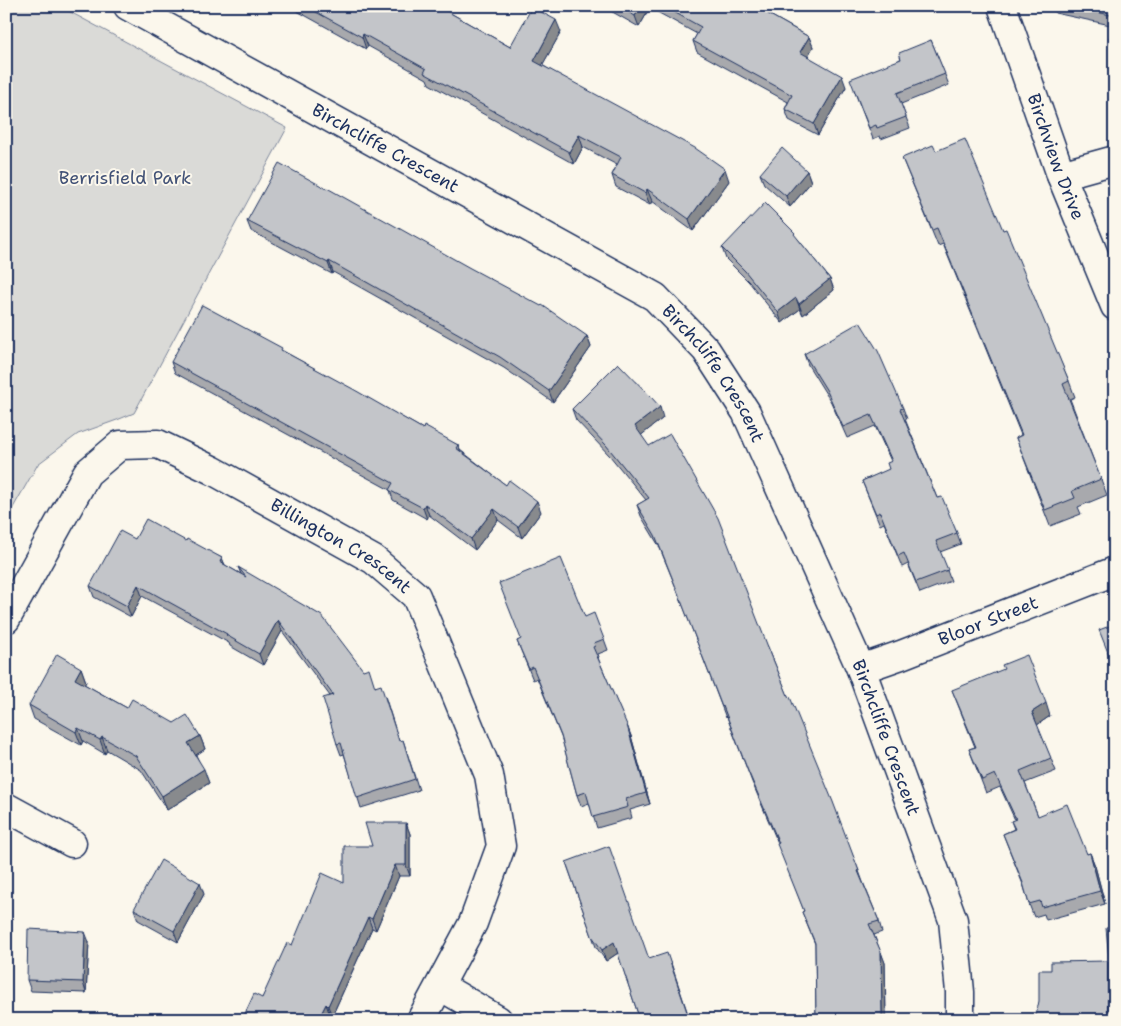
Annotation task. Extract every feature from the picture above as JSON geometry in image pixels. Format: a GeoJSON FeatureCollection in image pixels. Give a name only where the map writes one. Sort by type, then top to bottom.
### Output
{"type":"FeatureCollection","features":[{"type":"Feature","properties":{"kind":"street","name":"Birchcliffe Crescent"},"geometry":{"type":"LineString","coordinates":[[128,6],[655,297],[706,350],[746,412],[861,669],[953,920],[960,992],[960,1020]]}},
{"type":"Feature","properties":{"kind":"street","name":"Birchview Drive"},"geometry":{"type":"LineString","coordinates":[[1002,6],[1061,175],[1115,306]]}},
{"type":"Feature","properties":{"kind":"street"},"geometry":{"type":"LineString","coordinates":[[1061,175],[1115,160]]}},
{"type":"Feature","properties":{"kind":"street","name":"Billington Crescent"},"geometry":{"type":"LineString","coordinates":[[6,619],[87,473],[120,445],[158,444],[212,470],[374,560],[416,596],[489,775],[501,846],[474,924],[421,1020]]}},
{"type":"Feature","properties":{"kind":"street","name":"Bloor Street"},"geometry":{"type":"LineString","coordinates":[[861,669],[1115,570]]}},
{"type":"Feature","properties":{"kind":"street"},"geometry":{"type":"LineString","coordinates":[[6,807],[72,843]]}},
{"type":"Feature","properties":{"kind":"street"},"geometry":{"type":"LineString","coordinates":[[440,986],[498,1020]]}},
{"type":"Feature","properties":{"kind":"green space","name":"Berrisfield Park"},"geometry":{"type":"Polygon","coordinates":[[[6,6],[59,6],[287,128],[134,413],[78,434],[38,464],[6,520],[6,6]]]}},
{"type":"Feature","properties":{"kind":"building"},"geometry":{"type":"Polygon","coordinates":[[[305,6],[438,6],[510,47],[532,7],[556,20],[534,61],[695,148],[725,169],[689,219],[647,189],[645,193],[612,175],[621,157],[579,135],[569,152],[424,73],[426,69],[363,34],[362,37],[305,6]]]}},
{"type":"Feature","properties":{"kind":"building"},"geometry":{"type":"Polygon","coordinates":[[[618,6],[641,6],[635,16],[618,6]]]}},
{"type":"Feature","properties":{"kind":"building"},"geometry":{"type":"Polygon","coordinates":[[[663,6],[754,6],[809,37],[800,52],[842,76],[814,124],[785,109],[792,95],[693,41],[701,27],[663,6]]]}},
{"type":"Feature","properties":{"kind":"building"},"geometry":{"type":"Polygon","coordinates":[[[1069,6],[1115,6],[1115,16],[1069,6]]]}},
{"type":"Feature","properties":{"kind":"building"},"geometry":{"type":"Polygon","coordinates":[[[1115,28],[1115,41],[1109,38],[1115,28]]]}},
{"type":"Feature","properties":{"kind":"building"},"geometry":{"type":"Polygon","coordinates":[[[931,40],[945,74],[897,93],[906,117],[877,128],[876,125],[869,128],[850,79],[901,59],[899,53],[931,40]]]}},
{"type":"Feature","properties":{"kind":"building"},"geometry":{"type":"Polygon","coordinates":[[[965,139],[1003,230],[1006,229],[1069,381],[1063,384],[1101,479],[1072,491],[1075,498],[1045,510],[1016,438],[1022,435],[937,228],[932,230],[902,158],[933,145],[936,151],[965,139]]]}},
{"type":"Feature","properties":{"kind":"building"},"geometry":{"type":"Polygon","coordinates":[[[782,148],[807,171],[786,196],[760,174],[782,148]]]}},
{"type":"Feature","properties":{"kind":"building"},"geometry":{"type":"Polygon","coordinates":[[[279,163],[470,268],[542,305],[587,336],[549,391],[500,357],[329,261],[328,263],[247,221],[279,163]]]}},
{"type":"Feature","properties":{"kind":"building"},"geometry":{"type":"Polygon","coordinates":[[[765,203],[795,233],[830,279],[799,304],[796,298],[778,312],[745,271],[722,248],[765,203]]]}},
{"type":"Feature","properties":{"kind":"building"},"geometry":{"type":"Polygon","coordinates":[[[202,305],[282,348],[281,350],[423,429],[424,426],[458,445],[456,448],[506,485],[509,480],[537,501],[518,527],[494,509],[471,539],[425,504],[423,508],[389,490],[393,483],[171,362],[202,305]]]}},
{"type":"Feature","properties":{"kind":"building"},"geometry":{"type":"Polygon","coordinates":[[[860,322],[878,351],[903,408],[900,409],[937,498],[942,497],[957,533],[936,541],[948,570],[916,582],[904,553],[898,556],[880,512],[876,514],[862,481],[889,469],[887,463],[892,461],[871,415],[843,427],[827,391],[804,354],[860,322]]]}},
{"type":"Feature","properties":{"kind":"building"},"geometry":{"type":"Polygon","coordinates":[[[618,363],[660,407],[635,426],[649,446],[670,434],[718,518],[768,647],[833,802],[858,871],[879,921],[869,924],[881,952],[882,1016],[816,1017],[815,943],[777,844],[779,843],[722,707],[655,535],[637,505],[649,498],[606,445],[572,409],[618,363]]]}},
{"type":"Feature","properties":{"kind":"building"},"geometry":{"type":"Polygon","coordinates":[[[146,519],[222,558],[220,562],[246,577],[238,567],[322,616],[363,670],[369,668],[375,687],[381,685],[399,741],[403,740],[415,779],[357,798],[341,743],[337,744],[323,698],[333,695],[278,620],[259,654],[227,634],[138,585],[127,606],[90,586],[120,531],[135,539],[146,519]]]}},
{"type":"Feature","properties":{"kind":"building"},"geometry":{"type":"Polygon","coordinates":[[[561,558],[585,617],[594,613],[604,639],[594,643],[595,646],[593,647],[627,725],[646,793],[626,799],[628,807],[593,817],[586,792],[577,795],[561,736],[533,667],[529,669],[517,641],[521,639],[499,583],[561,558]]]}},
{"type":"Feature","properties":{"kind":"building"},"geometry":{"type":"Polygon","coordinates":[[[1115,624],[1115,670],[1099,630],[1115,624]]]}},
{"type":"Feature","properties":{"kind":"building"},"geometry":{"type":"Polygon","coordinates":[[[57,654],[81,668],[75,679],[127,708],[132,699],[174,723],[187,715],[200,736],[188,743],[204,769],[162,796],[136,756],[102,737],[100,740],[78,728],[76,732],[29,705],[57,654]]]}},
{"type":"Feature","properties":{"kind":"building"},"geometry":{"type":"Polygon","coordinates":[[[1027,655],[1046,703],[1032,712],[1051,758],[1020,771],[1038,816],[1067,804],[1087,854],[1090,853],[1100,891],[1042,907],[1040,901],[1029,904],[1023,883],[1003,834],[1015,829],[1011,821],[1016,819],[995,774],[982,780],[969,749],[976,747],[952,690],[1004,669],[1002,665],[1027,655]]]}},
{"type":"Feature","properties":{"kind":"building"},"geometry":{"type":"Polygon","coordinates":[[[365,823],[406,823],[406,865],[395,865],[372,919],[368,917],[328,1006],[326,1004],[318,1020],[242,1020],[254,994],[262,998],[287,943],[292,945],[322,873],[344,883],[344,846],[372,846],[365,823]]]}},
{"type":"Feature","properties":{"kind":"building"},"geometry":{"type":"Polygon","coordinates":[[[609,846],[649,959],[667,953],[687,1012],[665,1020],[640,1020],[614,942],[602,950],[592,936],[566,862],[609,846]]]}},
{"type":"Feature","properties":{"kind":"building"},"geometry":{"type":"Polygon","coordinates":[[[161,860],[200,883],[174,931],[134,909],[161,860]]]}},
{"type":"Feature","properties":{"kind":"building"},"geometry":{"type":"Polygon","coordinates":[[[1115,927],[1115,958],[1109,959],[1106,928],[1115,927]]]}},
{"type":"Feature","properties":{"kind":"building"},"geometry":{"type":"Polygon","coordinates":[[[28,929],[85,932],[83,982],[27,980],[28,929]]]}},
{"type":"Feature","properties":{"kind":"building"},"geometry":{"type":"Polygon","coordinates":[[[1108,961],[1107,1020],[1035,1020],[1039,1001],[1039,970],[1051,970],[1051,962],[1108,961]]]}}]}
